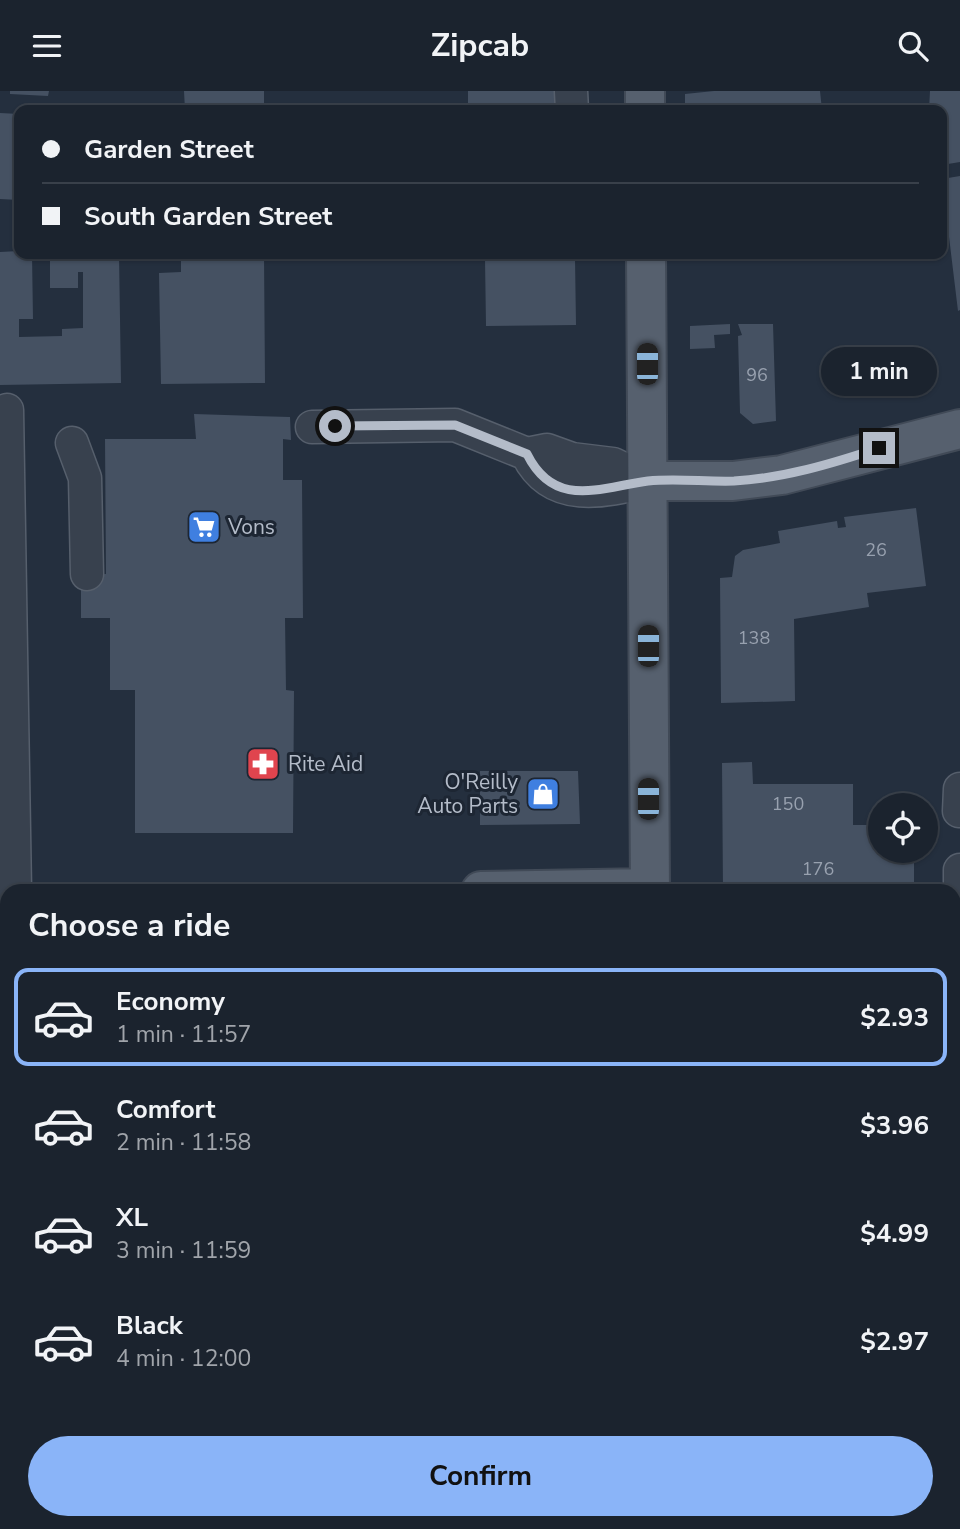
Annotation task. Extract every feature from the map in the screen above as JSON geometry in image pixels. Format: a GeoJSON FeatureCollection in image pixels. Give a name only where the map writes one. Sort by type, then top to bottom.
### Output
{"type":"FeatureCollection","features":[{"type":"Feature","properties":{"kind":"main road"},"geometry":{"type":"LineString","coordinates":[[646,259],[650,884]]}},
{"type":"Feature","properties":{"kind":"main road"},"geometry":{"type":"LineString","coordinates":[[648,481],[733,481],[782,475],[960,429]]}},
{"type":"Feature","properties":{"kind":"street"},"geometry":{"type":"LineString","coordinates":[[13,410],[15,884]]}},
{"type":"Feature","properties":{"kind":"street"},"geometry":{"type":"LineString","coordinates":[[312,427],[455,425],[527,454],[536,471],[573,490],[601,492],[648,481]]}},
{"type":"Feature","properties":{"kind":"street"},"geometry":{"type":"LineString","coordinates":[[72,443],[85,478],[88,575]]}},
{"type":"Feature","properties":{"kind":"street"},"geometry":{"type":"LineString","coordinates":[[959,811],[960,789]]}},
{"type":"Feature","properties":{"kind":"street"},"geometry":{"type":"LineString","coordinates":[[960,870],[960,884]]}},
{"type":"Feature","properties":{"kind":"building"},"geometry":{"type":"Polygon","coordinates":[[[10,91],[49,91],[48,96],[10,94],[10,91]]]}},
{"type":"Feature","properties":{"kind":"building"},"geometry":{"type":"Polygon","coordinates":[[[184,91],[264,91],[264,105],[185,105],[184,91]]]}},
{"type":"Feature","properties":{"kind":"building"},"geometry":{"type":"Polygon","coordinates":[[[468,91],[560,91],[561,105],[468,105],[468,91]]]}},
{"type":"Feature","properties":{"kind":"building"},"geometry":{"type":"Polygon","coordinates":[[[714,91],[820,91],[821,105],[685,105],[685,94],[714,91]]]}},
{"type":"Feature","properties":{"kind":"building"},"geometry":{"type":"Polygon","coordinates":[[[930,91],[960,91],[960,162],[947,164],[947,105],[929,105],[930,91]]]}},
{"type":"Feature","properties":{"kind":"building"},"geometry":{"type":"Polygon","coordinates":[[[0,113],[14,114],[14,200],[0,199],[0,113]]]}},
{"type":"Feature","properties":{"kind":"building"},"geometry":{"type":"Polygon","coordinates":[[[960,176],[958,311],[947,220],[947,178],[960,176]]]}},
{"type":"Feature","properties":{"kind":"building"},"geometry":{"type":"Polygon","coordinates":[[[14,251],[14,259],[32,259],[33,319],[19,319],[19,337],[62,336],[62,329],[83,328],[83,272],[78,272],[78,288],[50,288],[50,259],[119,259],[121,383],[0,385],[0,252],[14,251]]]}},
{"type":"Feature","properties":{"kind":"building"},"geometry":{"type":"Polygon","coordinates":[[[181,259],[264,259],[265,383],[161,384],[159,273],[181,272],[181,259]]]}},
{"type":"Feature","properties":{"kind":"building"},"geometry":{"type":"Polygon","coordinates":[[[485,259],[575,259],[576,325],[486,326],[485,259]]]}},
{"type":"Feature","properties":{"kind":"building"},"geometry":{"type":"Polygon","coordinates":[[[730,324],[730,334],[714,335],[715,348],[690,349],[690,326],[730,324]]]}},
{"type":"Feature","properties":{"kind":"building"},"geometry":{"type":"Polygon","coordinates":[[[738,324],[773,324],[776,421],[753,424],[740,413],[738,336],[742,335],[738,324]]]}},
{"type":"Feature","properties":{"kind":"building","name":"Vons"},"geometry":{"type":"Polygon","coordinates":[[[194,414],[290,417],[291,440],[283,439],[283,480],[302,480],[303,618],[285,618],[286,690],[294,691],[293,833],[135,833],[135,690],[110,690],[110,618],[81,618],[81,575],[106,574],[105,439],[196,439],[194,414]]]}},
{"type":"Feature","properties":{"kind":"building"},"geometry":{"type":"Polygon","coordinates":[[[916,508],[926,586],[867,593],[869,607],[794,619],[795,701],[721,703],[720,578],[732,577],[735,556],[743,550],[780,543],[778,531],[837,521],[838,528],[846,527],[844,517],[916,508]]]}},
{"type":"Feature","properties":{"kind":"building"},"geometry":{"type":"Polygon","coordinates":[[[752,762],[753,784],[853,784],[853,825],[868,825],[868,863],[914,863],[914,884],[723,884],[722,763],[752,762]]]}},
{"type":"Feature","properties":{"kind":"building"},"geometry":{"type":"Polygon","coordinates":[[[480,771],[578,771],[580,824],[480,825],[480,771]]]}},
{"type":"Feature","properties":{"kind":"place","name":"Vons"},"geometry":{"type":"Point","coordinates":[204,527]}},
{"type":"Feature","properties":{"kind":"place","name":"Rite Aid"},"geometry":{"type":"Point","coordinates":[263,764]}},
{"type":"Feature","properties":{"kind":"place","name":"O'Reilly Auto Parts"},"geometry":{"type":"Point","coordinates":[543,794]}},
{"type":"Feature","properties":{"kind":"route"},"geometry":{"type":"LineString","coordinates":[[335,426],[463,427],[527,454],[536,471],[556,483],[573,490],[590,492],[613,490],[648,481],[733,481],[782,475],[826,465],[879,448]]}}]}
